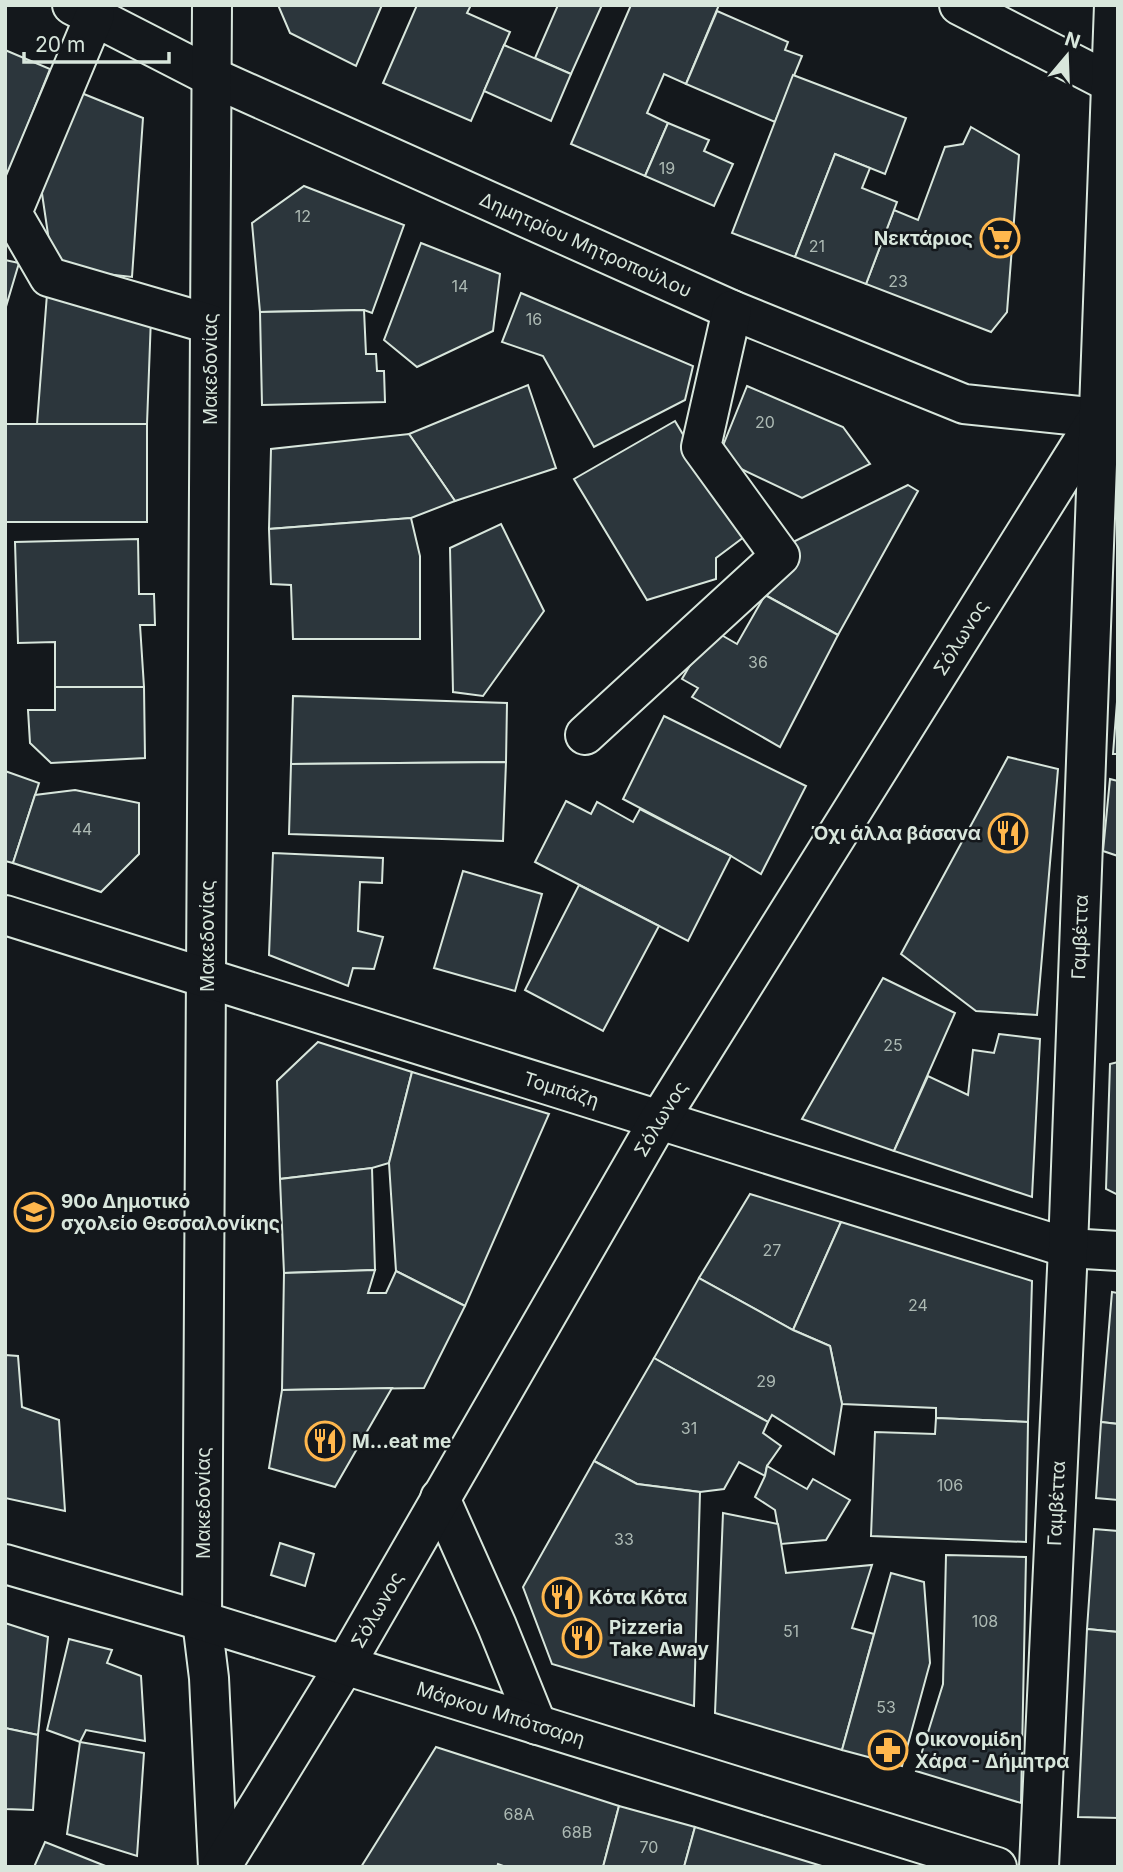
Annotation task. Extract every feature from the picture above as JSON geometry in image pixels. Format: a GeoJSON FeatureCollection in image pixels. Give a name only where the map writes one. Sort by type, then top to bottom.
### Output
{"type":"FeatureCollection","features":[{"type":"Feature","properties":{"kind":"street","name":"Μακεδονίας"},"geometry":{"type":"LineString","coordinates":[[212,5],[202,1621],[209,1678],[219,1867]]}},
{"type":"Feature","properties":{"kind":"street"},"geometry":{"type":"LineString","coordinates":[[959,5],[1111,83]]}},
{"type":"Feature","properties":{"kind":"street","name":"Γαμβέττα"},"geometry":{"type":"LineString","coordinates":[[1039,1867],[1108,418],[1114,5]]}},
{"type":"Feature","properties":{"kind":"street","name":"Δημητρίου Μητροπούλου"},"geometry":{"type":"LineString","coordinates":[[83,10],[212,77],[732,310],[964,404],[1108,418]]}},
{"type":"Feature","properties":{"kind":"street"},"geometry":{"type":"LineString","coordinates":[[83,10],[12,214],[49,276],[210,324]]}},
{"type":"Feature","properties":{"kind":"street"},"geometry":{"type":"LineString","coordinates":[[585,735],[780,556],[701,447],[732,310]]}},
{"type":"Feature","properties":{"kind":"street","name":"Σόλωνος"},"geometry":{"type":"LineString","coordinates":[[219,1867],[345,1665],[659,1120],[1108,418],[1118,380]]}},
{"type":"Feature","properties":{"kind":"street","name":"Τομπάζη"},"geometry":{"type":"LineString","coordinates":[[5,915],[1068,1248],[1118,1251]]}},
{"type":"Feature","properties":{"kind":"street"},"geometry":{"type":"LineString","coordinates":[[440,1498],[537,1725]]}},
{"type":"Feature","properties":{"kind":"street","name":"Μάρκου Μπότσαρη"},"geometry":{"type":"LineString","coordinates":[[5,1564],[202,1621],[997,1867]]}},
{"type":"Feature","properties":{"kind":"building"},"geometry":{"type":"Polygon","coordinates":[[[278,5],[382,5],[356,66],[290,33],[278,5]]]}},
{"type":"Feature","properties":{"kind":"building"},"geometry":{"type":"Polygon","coordinates":[[[417,5],[471,5],[467,13],[510,32],[471,121],[383,83],[417,5]]]}},
{"type":"Feature","properties":{"kind":"building"},"geometry":{"type":"Polygon","coordinates":[[[558,5],[602,5],[571,74],[535,58],[558,5]]]}},
{"type":"Feature","properties":{"kind":"building"},"geometry":{"type":"Polygon","coordinates":[[[631,5],[719,5],[686,84],[664,74],[647,113],[668,123],[645,176],[571,144],[631,5]]]}},
{"type":"Feature","properties":{"kind":"building"},"geometry":{"type":"Polygon","coordinates":[[[717,11],[788,42],[785,50],[802,56],[775,122],[686,84],[717,11]]]}},
{"type":"Feature","properties":{"kind":"building"},"geometry":{"type":"Polygon","coordinates":[[[504,45],[571,74],[551,121],[484,91],[504,45]]]}},
{"type":"Feature","properties":{"kind":"building"},"geometry":{"type":"Polygon","coordinates":[[[5,50],[50,69],[8,174],[5,173],[5,50]]]}},
{"type":"Feature","properties":{"kind":"building"},"geometry":{"type":"Polygon","coordinates":[[[793,75],[906,118],[885,174],[835,154],[795,257],[732,233],[793,75]]]}},
{"type":"Feature","properties":{"kind":"building"},"geometry":{"type":"Polygon","coordinates":[[[74,90],[143,118],[132,277],[53,268],[40,180],[74,90]]]}},
{"type":"Feature","properties":{"kind":"building"},"geometry":{"type":"Polygon","coordinates":[[[668,123],[709,140],[704,151],[733,164],[714,206],[645,176],[668,123]]]}},
{"type":"Feature","properties":{"kind":"building"},"geometry":{"type":"Polygon","coordinates":[[[971,127],[1019,155],[1007,312],[991,332],[866,284],[894,210],[918,220],[945,147],[963,144],[971,127]]]}},
{"type":"Feature","properties":{"kind":"building"},"geometry":{"type":"Polygon","coordinates":[[[835,154],[870,168],[862,188],[897,202],[866,284],[795,257],[835,154]]]}},
{"type":"Feature","properties":{"kind":"building"},"geometry":{"type":"Polygon","coordinates":[[[304,186],[404,225],[372,313],[364,310],[260,312],[252,223],[304,186]]]}},
{"type":"Feature","properties":{"kind":"building"},"geometry":{"type":"Polygon","coordinates":[[[421,243],[500,274],[493,331],[417,367],[384,340],[421,243]]]}},
{"type":"Feature","properties":{"kind":"building"},"geometry":{"type":"Polygon","coordinates":[[[5,260],[19,263],[5,310],[5,260]]]}},
{"type":"Feature","properties":{"kind":"building"},"geometry":{"type":"Polygon","coordinates":[[[521,293],[693,366],[685,400],[594,447],[543,356],[502,342],[521,293]]]}},
{"type":"Feature","properties":{"kind":"building"},"geometry":{"type":"Polygon","coordinates":[[[47,294],[151,317],[147,424],[37,424],[47,294]]]}},
{"type":"Feature","properties":{"kind":"building"},"geometry":{"type":"Polygon","coordinates":[[[364,310],[366,354],[376,354],[377,371],[384,371],[385,402],[262,405],[260,312],[364,310]]]}},
{"type":"Feature","properties":{"kind":"building"},"geometry":{"type":"Polygon","coordinates":[[[528,385],[556,468],[455,501],[409,434],[528,385]]]}},
{"type":"Feature","properties":{"kind":"building"},"geometry":{"type":"Polygon","coordinates":[[[747,386],[843,427],[870,464],[802,498],[718,458],[747,386]]]}},
{"type":"Feature","properties":{"kind":"building"},"geometry":{"type":"Polygon","coordinates":[[[675,421],[744,537],[716,558],[716,579],[647,600],[574,479],[675,421]]]}},
{"type":"Feature","properties":{"kind":"building"},"geometry":{"type":"Polygon","coordinates":[[[5,424],[147,424],[147,522],[5,522],[5,424]]]}},
{"type":"Feature","properties":{"kind":"building"},"geometry":{"type":"Polygon","coordinates":[[[409,434],[455,501],[411,518],[269,529],[271,449],[409,434]]]}},
{"type":"Feature","properties":{"kind":"building"},"geometry":{"type":"Polygon","coordinates":[[[908,485],[918,491],[838,635],[765,595],[793,542],[908,485]]]}},
{"type":"Feature","properties":{"kind":"building"},"geometry":{"type":"Polygon","coordinates":[[[411,518],[420,556],[420,639],[293,639],[291,585],[271,584],[269,529],[411,518]]]}},
{"type":"Feature","properties":{"kind":"building"},"geometry":{"type":"Polygon","coordinates":[[[501,524],[544,611],[483,696],[453,692],[450,548],[501,524]]]}},
{"type":"Feature","properties":{"kind":"building"},"geometry":{"type":"Polygon","coordinates":[[[138,539],[139,594],[154,594],[155,625],[140,625],[144,687],[55,687],[55,642],[18,643],[15,542],[138,539]]]}},
{"type":"Feature","properties":{"kind":"building"},"geometry":{"type":"Polygon","coordinates":[[[765,595],[838,635],[780,747],[692,697],[698,688],[682,679],[711,629],[737,644],[765,595]]]}},
{"type":"Feature","properties":{"kind":"building"},"geometry":{"type":"Polygon","coordinates":[[[55,687],[144,687],[145,758],[51,763],[30,743],[28,710],[55,710],[55,687]]]}},
{"type":"Feature","properties":{"kind":"building"},"geometry":{"type":"Polygon","coordinates":[[[293,696],[507,703],[506,762],[291,764],[293,696]]]}},
{"type":"Feature","properties":{"kind":"building"},"geometry":{"type":"Polygon","coordinates":[[[1117,702],[1118,754],[1113,754],[1117,702]]]}},
{"type":"Feature","properties":{"kind":"building"},"geometry":{"type":"Polygon","coordinates":[[[664,716],[806,786],[761,874],[623,799],[664,716]]]}},
{"type":"Feature","properties":{"kind":"building"},"geometry":{"type":"Polygon","coordinates":[[[1008,757],[1058,769],[1037,1015],[976,1011],[901,954],[1008,757]]]}},
{"type":"Feature","properties":{"kind":"building"},"geometry":{"type":"Polygon","coordinates":[[[506,762],[503,841],[289,834],[291,764],[506,762]]]}},
{"type":"Feature","properties":{"kind":"building"},"geometry":{"type":"Polygon","coordinates":[[[5,771],[39,783],[13,863],[5,861],[5,771]]]}},
{"type":"Feature","properties":{"kind":"building"},"geometry":{"type":"Polygon","coordinates":[[[1110,779],[1118,781],[1118,856],[1103,851],[1110,779]]]}},
{"type":"Feature","properties":{"kind":"building"},"geometry":{"type":"Polygon","coordinates":[[[75,790],[139,803],[139,854],[101,892],[13,863],[35,795],[75,790]]]}},
{"type":"Feature","properties":{"kind":"building"},"geometry":{"type":"Polygon","coordinates":[[[566,801],[591,814],[597,802],[633,822],[640,809],[731,856],[688,941],[535,862],[566,801]]]}},
{"type":"Feature","properties":{"kind":"building"},"geometry":{"type":"Polygon","coordinates":[[[273,853],[383,858],[382,883],[360,882],[358,931],[383,937],[374,969],[353,968],[348,986],[269,955],[273,853]]]}},
{"type":"Feature","properties":{"kind":"building"},"geometry":{"type":"Polygon","coordinates":[[[463,871],[542,894],[515,991],[434,968],[463,871]]]}},
{"type":"Feature","properties":{"kind":"building"},"geometry":{"type":"Polygon","coordinates":[[[579,885],[659,926],[603,1031],[525,990],[579,885]]]}},
{"type":"Feature","properties":{"kind":"building"},"geometry":{"type":"Polygon","coordinates":[[[883,978],[955,1013],[894,1151],[802,1119],[883,978]]]}},
{"type":"Feature","properties":{"kind":"building"},"geometry":{"type":"Polygon","coordinates":[[[999,1034],[1040,1039],[1032,1197],[894,1151],[928,1076],[968,1095],[973,1050],[994,1053],[999,1034]]]}},
{"type":"Feature","properties":{"kind":"building"},"geometry":{"type":"Polygon","coordinates":[[[318,1042],[412,1072],[389,1163],[372,1168],[280,1179],[277,1081],[318,1042]]]}},
{"type":"Feature","properties":{"kind":"building"},"geometry":{"type":"Polygon","coordinates":[[[1118,1062],[1118,1195],[1106,1189],[1110,1064],[1118,1062]]]}},
{"type":"Feature","properties":{"kind":"building"},"geometry":{"type":"Polygon","coordinates":[[[412,1072],[549,1114],[465,1306],[396,1271],[389,1163],[412,1072]]]}},
{"type":"Feature","properties":{"kind":"building"},"geometry":{"type":"Polygon","coordinates":[[[372,1168],[375,1270],[284,1273],[280,1179],[372,1168]]]}},
{"type":"Feature","properties":{"kind":"building"},"geometry":{"type":"Polygon","coordinates":[[[750,1194],[841,1222],[793,1330],[699,1278],[750,1194]]]}},
{"type":"Feature","properties":{"kind":"building"},"geometry":{"type":"Polygon","coordinates":[[[841,1222],[1032,1281],[1028,1422],[936,1418],[936,1408],[842,1404],[830,1346],[793,1330],[841,1222]]]}},
{"type":"Feature","properties":{"kind":"building"},"geometry":{"type":"Polygon","coordinates":[[[375,1270],[368,1293],[386,1293],[396,1271],[465,1306],[424,1388],[282,1390],[284,1273],[375,1270]]]}},
{"type":"Feature","properties":{"kind":"building"},"geometry":{"type":"Polygon","coordinates":[[[699,1278],[793,1330],[830,1346],[842,1404],[834,1454],[772,1415],[768,1422],[654,1358],[699,1278]]]}},
{"type":"Feature","properties":{"kind":"building"},"geometry":{"type":"Polygon","coordinates":[[[1112,1292],[1118,1293],[1118,1424],[1101,1422],[1112,1292]]]}},
{"type":"Feature","properties":{"kind":"building"},"geometry":{"type":"Polygon","coordinates":[[[5,1355],[18,1356],[22,1407],[59,1420],[65,1511],[5,1498],[5,1355]]]}},
{"type":"Feature","properties":{"kind":"building"},"geometry":{"type":"Polygon","coordinates":[[[654,1358],[768,1422],[763,1433],[781,1446],[767,1466],[765,1476],[739,1462],[724,1489],[700,1492],[637,1484],[594,1461],[654,1358]]]}},
{"type":"Feature","properties":{"kind":"building"},"geometry":{"type":"Polygon","coordinates":[[[392,1388],[335,1487],[269,1468],[282,1390],[392,1388]]]}},
{"type":"Feature","properties":{"kind":"building"},"geometry":{"type":"Polygon","coordinates":[[[936,1418],[1028,1422],[1026,1542],[871,1536],[875,1432],[935,1434],[936,1418]]]}},
{"type":"Feature","properties":{"kind":"building"},"geometry":{"type":"Polygon","coordinates":[[[1101,1422],[1118,1424],[1118,1500],[1096,1498],[1101,1422]]]}},
{"type":"Feature","properties":{"kind":"building"},"geometry":{"type":"Polygon","coordinates":[[[594,1461],[637,1484],[700,1492],[694,1706],[552,1664],[523,1587],[594,1461]]]}},
{"type":"Feature","properties":{"kind":"building"},"geometry":{"type":"Polygon","coordinates":[[[767,1466],[807,1489],[813,1479],[850,1500],[826,1540],[781,1544],[775,1510],[755,1497],[767,1466]]]}},
{"type":"Feature","properties":{"kind":"building"},"geometry":{"type":"Polygon","coordinates":[[[723,1513],[778,1524],[786,1573],[872,1565],[852,1628],[874,1634],[842,1750],[715,1713],[723,1513]]]}},
{"type":"Feature","properties":{"kind":"building"},"geometry":{"type":"Polygon","coordinates":[[[1094,1529],[1118,1531],[1118,1632],[1087,1629],[1094,1529]]]}},
{"type":"Feature","properties":{"kind":"building"},"geometry":{"type":"Polygon","coordinates":[[[280,1543],[314,1554],[305,1586],[271,1575],[280,1543]]]}},
{"type":"Feature","properties":{"kind":"building"},"geometry":{"type":"Polygon","coordinates":[[[946,1555],[1026,1557],[1021,1803],[916,1771],[943,1684],[946,1555]]]}},
{"type":"Feature","properties":{"kind":"building"},"geometry":{"type":"Polygon","coordinates":[[[891,1573],[924,1582],[930,1663],[902,1766],[842,1750],[891,1573]]]}},
{"type":"Feature","properties":{"kind":"building"},"geometry":{"type":"Polygon","coordinates":[[[5,1623],[48,1637],[38,1735],[5,1728],[5,1623]]]}},
{"type":"Feature","properties":{"kind":"building"},"geometry":{"type":"Polygon","coordinates":[[[1087,1629],[1118,1632],[1118,1818],[1078,1817],[1087,1629]]]}},
{"type":"Feature","properties":{"kind":"building"},"geometry":{"type":"Polygon","coordinates":[[[69,1639],[112,1650],[107,1663],[141,1676],[145,1741],[86,1730],[80,1742],[47,1730],[69,1639]]]}},
{"type":"Feature","properties":{"kind":"building"},"geometry":{"type":"Polygon","coordinates":[[[5,1728],[38,1735],[33,1810],[5,1809],[5,1728]]]}},
{"type":"Feature","properties":{"kind":"building"},"geometry":{"type":"Polygon","coordinates":[[[80,1742],[144,1753],[137,1856],[67,1834],[80,1742]]]}},
{"type":"Feature","properties":{"kind":"building"},"geometry":{"type":"Polygon","coordinates":[[[436,1747],[619,1806],[603,1867],[506,1867],[498,1864],[497,1867],[361,1867],[436,1747]]]}},
{"type":"Feature","properties":{"kind":"building"},"geometry":{"type":"Polygon","coordinates":[[[619,1806],[695,1827],[684,1867],[603,1867],[619,1806]]]}},
{"type":"Feature","properties":{"kind":"building"},"geometry":{"type":"Polygon","coordinates":[[[695,1827],[825,1867],[684,1867],[695,1827]]]}},
{"type":"Feature","properties":{"kind":"building"},"geometry":{"type":"Polygon","coordinates":[[[45,1842],[108,1867],[34,1867],[45,1842]]]}},
{"type":"Feature","properties":{"kind":"place","name":"Νεκτάριος"},"geometry":{"type":"Point","coordinates":[1000,238]}},
{"type":"Feature","properties":{"kind":"place","name":"Όχι άλλα βάσανα"},"geometry":{"type":"Point","coordinates":[1008,833]}},
{"type":"Feature","properties":{"kind":"place","name":"90ο Δημοτικό σχολείο Θεσσαλονίκης"},"geometry":{"type":"Point","coordinates":[34,1212]}},
{"type":"Feature","properties":{"kind":"place","name":"M...eat me"},"geometry":{"type":"Point","coordinates":[325,1441]}},
{"type":"Feature","properties":{"kind":"place","name":"Κότα Κότα"},"geometry":{"type":"Point","coordinates":[562,1597]}},
{"type":"Feature","properties":{"kind":"place","name":"Pizzeria Take Away"},"geometry":{"type":"Point","coordinates":[582,1638]}},
{"type":"Feature","properties":{"kind":"place","name":"Οικονομίδη Χάρα - Δήμητρα"},"geometry":{"type":"Point","coordinates":[888,1750]}}]}
